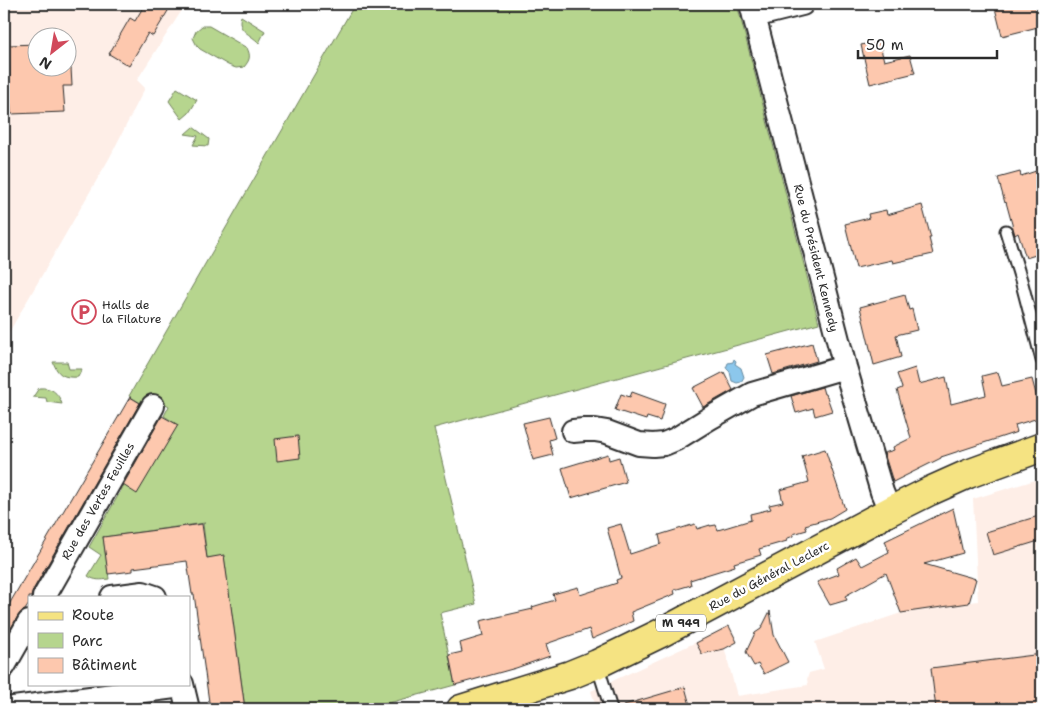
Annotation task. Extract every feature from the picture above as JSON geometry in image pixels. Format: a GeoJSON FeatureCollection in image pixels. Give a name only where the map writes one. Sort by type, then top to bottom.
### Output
{"type":"FeatureCollection","features":[{"type":"Feature","properties":{"kind":"main road","name":"Rue du Général Leclerc"},"geometry":{"type":"LineString","coordinates":[[461,709],[519,701],[661,633],[930,490],[968,474],[1042,448]]}},
{"type":"Feature","properties":{"kind":"main road","name":"Rue du Général Leclerc"},"geometry":{"type":"LineString","coordinates":[[990,466],[1042,456]]}},
{"type":"Feature","properties":{"kind":"street"},"geometry":{"type":"LineString","coordinates":[[752,10],[802,4]]}},
{"type":"Feature","properties":{"kind":"street","name":"Rue du Président Kennedy"},"geometry":{"type":"LineString","coordinates":[[752,10],[844,367],[882,492],[890,511]]}},
{"type":"Feature","properties":{"kind":"street"},"geometry":{"type":"LineString","coordinates":[[573,431],[595,430],[607,432],[639,444],[664,444],[676,439],[752,394],[844,367]]}},
{"type":"Feature","properties":{"kind":"street","name":"Rue des Vertes Feuilles"},"geometry":{"type":"LineString","coordinates":[[45,596],[153,406]]}},
{"type":"Feature","properties":{"kind":"street"},"geometry":{"type":"LineString","coordinates":[[120,596],[143,593],[152,596]]}},
{"type":"Feature","properties":{"kind":"street"},"geometry":{"type":"LineString","coordinates":[[4,666],[28,624]]}},
{"type":"Feature","properties":{"kind":"street"},"geometry":{"type":"LineString","coordinates":[[6,709],[51,707],[176,686]]}},
{"type":"Feature","properties":{"kind":"street"},"geometry":{"type":"LineString","coordinates":[[182,686],[188,709]]}},
{"type":"Feature","properties":{"kind":"lane"},"geometry":{"type":"LineString","coordinates":[[1006,231],[1022,280],[1042,360]]}},
{"type":"Feature","properties":{"kind":"lane"},"geometry":{"type":"LineString","coordinates":[[597,664],[611,709]]}},
{"type":"Feature","properties":{"kind":"shaded area"},"geometry":{"type":"Polygon","coordinates":[[[4,4],[186,4],[137,80],[145,88],[110,157],[4,341],[4,4]]]}},
{"type":"Feature","properties":{"kind":"shaded area"},"geometry":{"type":"Polygon","coordinates":[[[1042,478],[1042,709],[597,709],[591,691],[720,631],[737,696],[808,685],[809,673],[824,669],[815,642],[901,613],[978,601],[973,499],[1042,478]]]}},
{"type":"Feature","properties":{"kind":"green space"},"geometry":{"type":"Polygon","coordinates":[[[355,4],[737,4],[819,323],[434,428],[476,604],[440,613],[455,685],[367,709],[245,709],[224,557],[226,556],[207,558],[203,524],[205,523],[103,536],[109,579],[101,580],[88,576],[101,555],[89,547],[124,485],[178,425],[164,416],[169,406],[150,394],[144,405],[129,396],[355,4]]]}},
{"type":"Feature","properties":{"kind":"green space"},"geometry":{"type":"Polygon","coordinates":[[[241,16],[265,31],[259,43],[242,29],[241,16]]]}},
{"type":"Feature","properties":{"kind":"green space"},"geometry":{"type":"Polygon","coordinates":[[[202,26],[209,26],[247,48],[249,58],[244,67],[236,68],[228,65],[200,49],[193,38],[196,31],[202,26]]]}},
{"type":"Feature","properties":{"kind":"green space"},"geometry":{"type":"Polygon","coordinates":[[[177,88],[197,100],[189,113],[182,119],[169,101],[177,88]]]}},
{"type":"Feature","properties":{"kind":"green space"},"geometry":{"type":"Polygon","coordinates":[[[193,127],[209,139],[208,146],[193,145],[198,136],[185,134],[193,127]]]}},
{"type":"Feature","properties":{"kind":"green space"},"geometry":{"type":"Polygon","coordinates":[[[53,362],[67,362],[69,369],[82,369],[78,377],[68,377],[59,373],[53,362]]]}},
{"type":"Feature","properties":{"kind":"green space"},"geometry":{"type":"Polygon","coordinates":[[[39,388],[47,388],[54,391],[62,404],[47,402],[46,398],[33,397],[39,388]]]}},
{"type":"Feature","properties":{"kind":"water"},"geometry":{"type":"Polygon","coordinates":[[[734,359],[736,361],[735,364],[741,368],[744,377],[741,382],[737,383],[732,381],[730,372],[726,368],[728,363],[733,362],[734,359]]]}},
{"type":"Feature","properties":{"kind":"building"},"geometry":{"type":"Polygon","coordinates":[[[145,4],[172,4],[153,36],[148,33],[129,66],[109,54],[130,18],[135,21],[145,4]]]}},
{"type":"Feature","properties":{"kind":"building"},"geometry":{"type":"Polygon","coordinates":[[[994,4],[1042,4],[1042,26],[1002,36],[994,4]]]}},
{"type":"Feature","properties":{"kind":"building"},"geometry":{"type":"Polygon","coordinates":[[[879,41],[884,61],[910,55],[915,73],[870,84],[861,45],[879,41]]]}},
{"type":"Feature","properties":{"kind":"building"},"geometry":{"type":"Polygon","coordinates":[[[28,44],[28,78],[72,78],[72,86],[63,86],[65,112],[11,114],[8,45],[28,44]]]}},
{"type":"Feature","properties":{"kind":"building"},"geometry":{"type":"Polygon","coordinates":[[[1042,169],[1042,253],[1026,258],[1018,233],[1015,235],[998,178],[1020,172],[1021,176],[1042,169]]]}},
{"type":"Feature","properties":{"kind":"building"},"geometry":{"type":"Polygon","coordinates":[[[922,205],[931,238],[929,238],[933,254],[893,263],[892,260],[856,268],[845,224],[869,218],[868,214],[886,210],[887,215],[922,205]]]}},
{"type":"Feature","properties":{"kind":"building"},"geometry":{"type":"Polygon","coordinates":[[[905,295],[909,310],[912,309],[917,330],[896,335],[901,357],[874,365],[860,307],[905,295]]]}},
{"type":"Feature","properties":{"kind":"building"},"geometry":{"type":"Polygon","coordinates":[[[812,343],[817,361],[773,374],[767,355],[812,343]]]}},
{"type":"Feature","properties":{"kind":"building"},"geometry":{"type":"Polygon","coordinates":[[[915,368],[919,384],[946,377],[951,404],[986,395],[982,376],[998,372],[1002,386],[1032,379],[1042,417],[1015,425],[1017,432],[941,457],[893,482],[884,453],[894,450],[893,447],[911,438],[897,390],[902,388],[897,374],[915,368]]]}},
{"type":"Feature","properties":{"kind":"building"},"geometry":{"type":"Polygon","coordinates":[[[724,372],[733,390],[703,407],[693,388],[724,372]]]}},
{"type":"Feature","properties":{"kind":"building"},"geometry":{"type":"Polygon","coordinates":[[[822,387],[832,411],[815,416],[813,408],[796,413],[791,396],[822,387]]]}},
{"type":"Feature","properties":{"kind":"building"},"geometry":{"type":"Polygon","coordinates":[[[632,392],[665,404],[660,421],[647,417],[646,420],[615,410],[621,394],[630,397],[632,392]]]}},
{"type":"Feature","properties":{"kind":"building"},"geometry":{"type":"Polygon","coordinates":[[[130,397],[140,403],[31,596],[28,596],[28,606],[18,616],[4,640],[4,613],[130,397]]]}},
{"type":"Feature","properties":{"kind":"building"},"geometry":{"type":"Polygon","coordinates":[[[162,416],[178,425],[137,494],[123,485],[162,416]]]}},
{"type":"Feature","properties":{"kind":"building"},"geometry":{"type":"Polygon","coordinates":[[[549,417],[555,438],[549,440],[553,455],[533,460],[523,423],[549,417]]]}},
{"type":"Feature","properties":{"kind":"building"},"geometry":{"type":"Polygon","coordinates":[[[298,436],[300,458],[277,461],[275,439],[298,436]]]}},
{"type":"Feature","properties":{"kind":"building"},"geometry":{"type":"Polygon","coordinates":[[[825,449],[845,509],[830,518],[805,525],[807,530],[793,534],[793,536],[786,539],[787,541],[759,549],[761,555],[734,563],[735,566],[690,580],[691,585],[674,590],[675,594],[631,612],[633,621],[592,639],[589,629],[546,644],[550,656],[516,668],[455,685],[449,655],[462,652],[460,643],[483,636],[480,621],[533,609],[532,607],[555,600],[553,594],[578,587],[580,595],[617,583],[616,580],[621,578],[607,528],[621,524],[630,554],[661,544],[659,535],[695,524],[697,529],[716,525],[718,530],[751,520],[750,514],[771,509],[769,505],[783,502],[780,490],[809,482],[802,456],[825,449]]]}},
{"type":"Feature","properties":{"kind":"building"},"geometry":{"type":"Polygon","coordinates":[[[608,454],[609,460],[619,457],[626,482],[571,498],[562,468],[608,454]]]}},
{"type":"Feature","properties":{"kind":"building"},"geometry":{"type":"Polygon","coordinates":[[[953,508],[963,553],[924,564],[976,579],[969,603],[901,613],[886,573],[845,596],[847,600],[830,605],[817,582],[839,574],[837,568],[856,557],[862,566],[889,552],[885,541],[953,508]]]}},
{"type":"Feature","properties":{"kind":"building"},"geometry":{"type":"Polygon","coordinates":[[[1042,515],[1042,540],[993,555],[986,532],[1042,515]]]}},
{"type":"Feature","properties":{"kind":"building"},"geometry":{"type":"Polygon","coordinates":[[[202,524],[207,558],[224,555],[245,709],[210,709],[194,594],[192,594],[187,561],[133,568],[133,571],[108,574],[103,537],[202,524]]]}},
{"type":"Feature","properties":{"kind":"building"},"geometry":{"type":"Polygon","coordinates":[[[770,611],[774,635],[788,662],[764,674],[758,664],[754,666],[746,652],[755,633],[761,629],[770,611]]]}},
{"type":"Feature","properties":{"kind":"building"},"geometry":{"type":"Polygon","coordinates":[[[729,626],[737,642],[724,649],[702,654],[696,643],[729,626]]]}},
{"type":"Feature","properties":{"kind":"building"},"geometry":{"type":"Polygon","coordinates":[[[1042,654],[1042,709],[936,709],[931,668],[1042,654]]]}},
{"type":"Feature","properties":{"kind":"building"},"geometry":{"type":"Polygon","coordinates":[[[685,687],[691,709],[625,709],[624,705],[685,687]]]}},
{"type":"Feature","properties":{"kind":"place","name":"Halls de la Filature"},"geometry":{"type":"Point","coordinates":[84,312]}}]}
